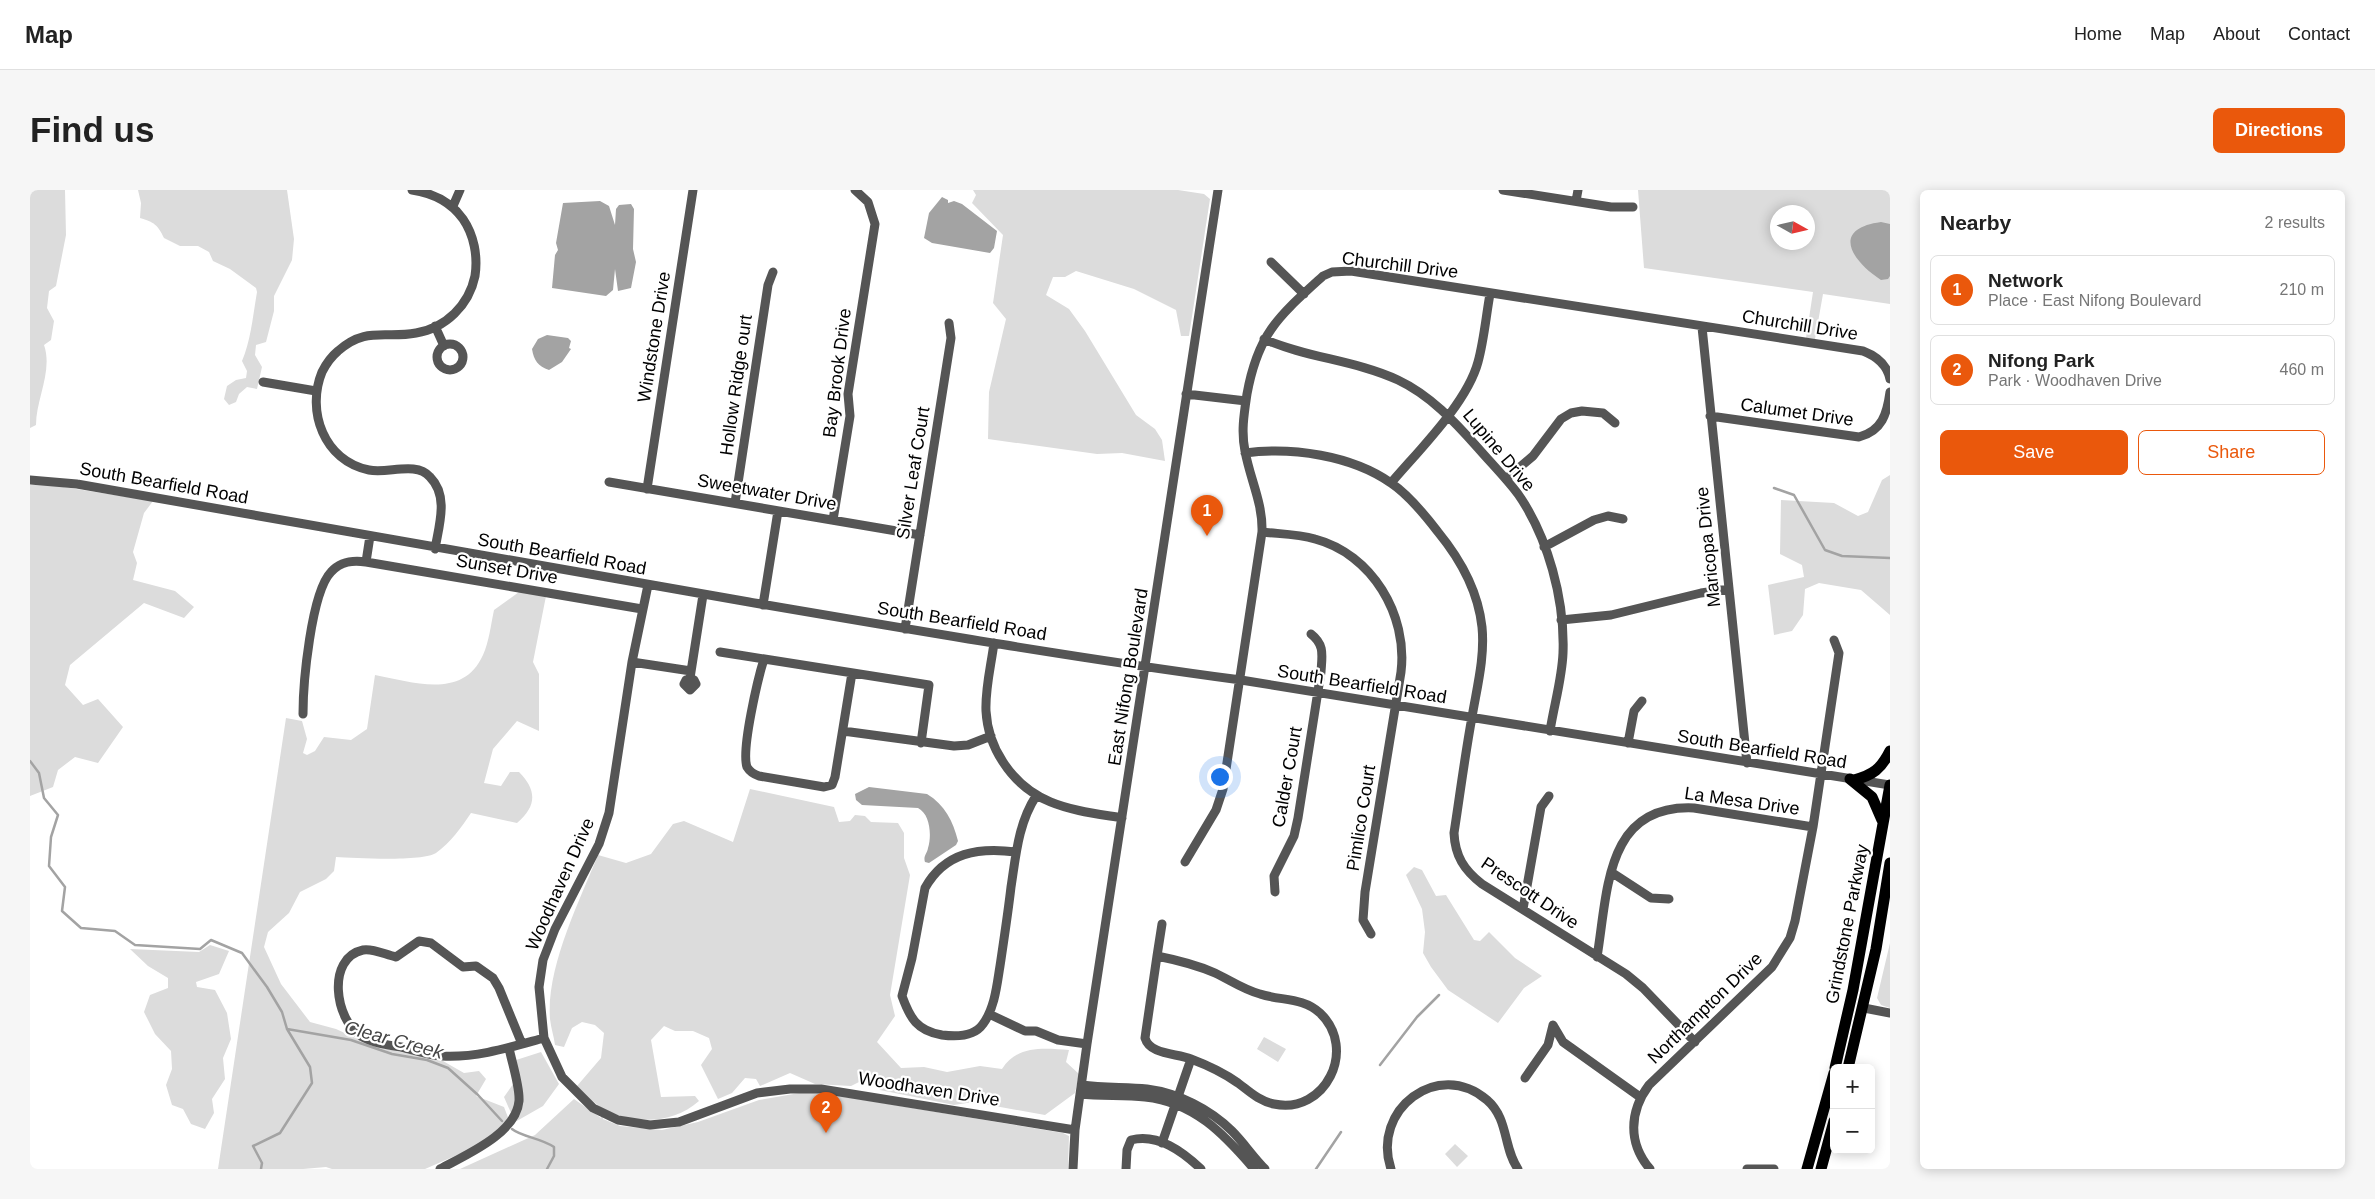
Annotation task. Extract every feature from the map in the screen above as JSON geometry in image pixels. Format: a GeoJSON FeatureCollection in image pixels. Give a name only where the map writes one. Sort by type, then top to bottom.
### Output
{"type":"FeatureCollection","features":[{"type":"Feature","properties":{"kind":"main road"},"geometry":{"type":"LineString","coordinates":[[1852,780],[1870,776],[1879,769],[1890,750]]}},
{"type":"Feature","properties":{"kind":"main road"},"geometry":{"type":"LineString","coordinates":[[1852,780],[1873,799],[1880,812],[1883,825]]}},
{"type":"Feature","properties":{"kind":"main road","name":"Grindstone Parkway"},"geometry":{"type":"LineString","coordinates":[[1836,1064],[1853,990],[1890,785]]}},
{"type":"Feature","properties":{"kind":"main road","name":"Grindstone Parkway"},"geometry":{"type":"LineString","coordinates":[[1849,1064],[1864,1008],[1890,863]]}},
{"type":"Feature","properties":{"kind":"main road"},"geometry":{"type":"LineString","coordinates":[[1807,1169],[1830,1087]]}},
{"type":"Feature","properties":{"kind":"main road"},"geometry":{"type":"LineString","coordinates":[[1821,1169],[1830,1136]]}},
{"type":"Feature","properties":{"kind":"street"},"geometry":{"type":"LineString","coordinates":[[412,190],[434,196],[453,206],[464,220],[472,237],[476,270],[468,298],[456,312],[435,326],[416,333],[373,334],[349,340],[332,356],[323,370],[316,391],[315,410],[324,436],[341,455],[366,469],[382,472],[413,468],[422,470],[430,476],[442,497],[435,549]]}},
{"type":"Feature","properties":{"kind":"street"},"geometry":{"type":"LineString","coordinates":[[453,206],[460,190]]}},
{"type":"Feature","properties":{"kind":"street","name":"Windstone Drive"},"geometry":{"type":"LineString","coordinates":[[647,489],[693,190]]}},
{"type":"Feature","properties":{"kind":"street","name":"Bay Brook Drive"},"geometry":{"type":"LineString","coordinates":[[833,520],[850,416],[848,394],[875,224],[868,202],[855,190]]}},
{"type":"Feature","properties":{"kind":"street","name":"East Nifong Boulevard"},"geometry":{"type":"LineString","coordinates":[[1074,1169],[1075,1130],[1087,1044],[1218,190]]}},
{"type":"Feature","properties":{"kind":"street"},"geometry":{"type":"LineString","coordinates":[[1503,190],[1611,207],[1633,207]]}},
{"type":"Feature","properties":{"kind":"street"},"geometry":{"type":"LineString","coordinates":[[1576,201],[1578,190]]}},
{"type":"Feature","properties":{"kind":"street"},"geometry":{"type":"LineString","coordinates":[[1271,262],[1304,294]]}},
{"type":"Feature","properties":{"kind":"street","name":"Churchill Drive"},"geometry":{"type":"LineString","coordinates":[[1185,862],[1220,802],[1241,680],[1262,532],[1261,508],[1245,453],[1242,434],[1251,372],[1270,329],[1323,276],[1341,271],[1863,351],[1879,359],[1886,367],[1890,379]]}},
{"type":"Feature","properties":{"kind":"street","name":"Hollow Ridge ourt"},"geometry":{"type":"LineString","coordinates":[[735,503],[768,285],[773,272]]}},
{"type":"Feature","properties":{"kind":"street"},"geometry":{"type":"LineString","coordinates":[[1391,483],[1447,415],[1471,381],[1478,362],[1490,294]]}},
{"type":"Feature","properties":{"kind":"street","name":"Silver Leaf Court"},"geometry":{"type":"LineString","coordinates":[[905,629],[951,338],[949,323]]}},
{"type":"Feature","properties":{"kind":"street"},"geometry":{"type":"LineString","coordinates":[[435,326],[444,346]]}},
{"type":"Feature","properties":{"kind":"street","name":"Maricopa Drive"},"geometry":{"type":"LineString","coordinates":[[1702,327],[1747,764]]}},
{"type":"Feature","properties":{"kind":"street","name":"Lupine Drive"},"geometry":{"type":"LineString","coordinates":[[1264,339],[1310,356],[1357,365],[1379,372],[1416,390],[1447,415],[1506,479],[1526,508],[1544,547],[1559,596],[1562,654],[1550,731]]}},
{"type":"Feature","properties":{"kind":"street"},"geometry":{"type":"LineString","coordinates":[[263,382],[316,391]]}},
{"type":"Feature","properties":{"kind":"street"},"geometry":{"type":"LineString","coordinates":[[1186,394],[1246,401]]}},
{"type":"Feature","properties":{"kind":"street","name":"Calumet Drive"},"geometry":{"type":"LineString","coordinates":[[1710,416],[1854,438],[1866,436],[1877,429],[1886,414],[1890,399]]}},
{"type":"Feature","properties":{"kind":"street"},"geometry":{"type":"LineString","coordinates":[[1506,479],[1533,456],[1554,427],[1571,413],[1582,411],[1603,413],[1615,423]]}},
{"type":"Feature","properties":{"kind":"street","name":"Prescott Drive"},"geometry":{"type":"LineString","coordinates":[[1245,453],[1282,450],[1333,458],[1359,467],[1391,483],[1440,534],[1456,554],[1470,580],[1482,627],[1482,662],[1454,833],[1456,851],[1464,867],[1472,876],[1626,974],[1643,988],[1694,1042]]}},
{"type":"Feature","properties":{"kind":"street","name":"South Bearfield Road"},"geometry":{"type":"LineString","coordinates":[[30,480],[77,484],[435,549],[905,629],[1146,668],[1241,680],[1747,764],[1890,785]]}},
{"type":"Feature","properties":{"kind":"street","name":"Sweetwater Drive"},"geometry":{"type":"LineString","coordinates":[[610,482],[920,535]]}},
{"type":"Feature","properties":{"kind":"street"},"geometry":{"type":"LineString","coordinates":[[763,605],[778,511]]}},
{"type":"Feature","properties":{"kind":"street"},"geometry":{"type":"LineString","coordinates":[[1544,547],[1594,520],[1608,516],[1623,520]]}},
{"type":"Feature","properties":{"kind":"street","name":"Pimlico Court"},"geometry":{"type":"LineString","coordinates":[[1262,532],[1299,535],[1317,539],[1336,547],[1367,569],[1383,590],[1393,610],[1401,634],[1403,655],[1396,706],[1365,892],[1364,920],[1371,934]]}},
{"type":"Feature","properties":{"kind":"street"},"geometry":{"type":"LineString","coordinates":[[366,562],[370,536]]}},
{"type":"Feature","properties":{"kind":"street","name":"Sunset Drive"},"geometry":{"type":"LineString","coordinates":[[303,714],[303,684],[316,613],[324,583],[330,573],[346,562],[355,560],[642,608]]}},
{"type":"Feature","properties":{"kind":"street","name":"Woodhaven Drive"},"geometry":{"type":"LineString","coordinates":[[648,585],[632,662],[609,813],[599,844],[555,929],[543,960],[539,987],[544,1038],[562,1077],[593,1108],[618,1120],[650,1125],[679,1122],[757,1093],[790,1089],[821,1089],[1075,1130]]}},
{"type":"Feature","properties":{"kind":"street"},"geometry":{"type":"LineString","coordinates":[[1561,620],[1611,615],[1702,592],[1729,589]]}},
{"type":"Feature","properties":{"kind":"street"},"geometry":{"type":"LineString","coordinates":[[632,662],[690,674],[703,594]]}},
{"type":"Feature","properties":{"kind":"street","name":"Calder Court"},"geometry":{"type":"LineString","coordinates":[[1275,892],[1274,876],[1294,836],[1298,818],[1318,693],[1323,650],[1318,640],[1311,634]]}},
{"type":"Feature","properties":{"kind":"street","name":"Northampton Drive"},"geometry":{"type":"LineString","coordinates":[[1650,1169],[1641,1157],[1633,1132],[1634,1114],[1640,1097],[1649,1085],[1772,967],[1783,953],[1796,922],[1840,653],[1834,640]]}},
{"type":"Feature","properties":{"kind":"street"},"geometry":{"type":"LineString","coordinates":[[994,643],[986,692],[986,711],[991,736],[998,754],[1008,770],[1022,786],[1036,796],[1072,810],[1122,818]]}},
{"type":"Feature","properties":{"kind":"street"},"geometry":{"type":"LineString","coordinates":[[720,652],[929,685],[921,743]]}},
{"type":"Feature","properties":{"kind":"street"},"geometry":{"type":"LineString","coordinates":[[764,659],[752,702],[746,763],[753,774],[824,787],[832,785],[852,673]]}},
{"type":"Feature","properties":{"kind":"street"},"geometry":{"type":"LineString","coordinates":[[1628,744],[1634,711],[1642,701]]}},
{"type":"Feature","properties":{"kind":"street"},"geometry":{"type":"LineString","coordinates":[[843,731],[954,746],[968,745],[991,736]]}},
{"type":"Feature","properties":{"kind":"street"},"geometry":{"type":"LineString","coordinates":[[1016,852],[982,849],[971,851],[947,864],[931,879],[925,888],[912,958],[902,996],[916,1025],[928,1032],[956,1036],[965,1035],[976,1031],[989,1014],[998,978],[1016,852],[1027,810],[1036,796]]}},
{"type":"Feature","properties":{"kind":"street"},"geometry":{"type":"LineString","coordinates":[[1523,909],[1541,807],[1549,796]]}},
{"type":"Feature","properties":{"kind":"street","name":"La Mesa Drive"},"geometry":{"type":"LineString","coordinates":[[1597,957],[1611,872],[1616,854],[1634,826],[1660,811],[1678,807],[1812,827]]}},
{"type":"Feature","properties":{"kind":"street"},"geometry":{"type":"LineString","coordinates":[[1611,872],[1651,898],[1669,900]]}},
{"type":"Feature","properties":{"kind":"street"},"geometry":{"type":"LineString","coordinates":[[1157,956],[1190,964],[1260,994],[1297,1000],[1310,1005],[1332,1028],[1337,1042],[1335,1067],[1328,1081],[1318,1093],[1307,1099],[1287,1105],[1276,1104],[1256,1098],[1237,1082],[1204,1063],[1152,1049],[1147,1045],[1145,1038],[1157,956],[1162,924]]}},
{"type":"Feature","properties":{"kind":"street"},"geometry":{"type":"LineString","coordinates":[[522,1044],[511,1016],[492,978],[476,966],[463,967],[431,943],[422,940],[414,943],[396,957],[364,950],[356,953],[348,960],[338,980],[339,999],[346,1020],[353,1030],[377,1042],[443,1056],[491,1052],[509,1048],[544,1038]]}},
{"type":"Feature","properties":{"kind":"street"},"geometry":{"type":"LineString","coordinates":[[1864,1008],[1890,1013]]}},
{"type":"Feature","properties":{"kind":"street"},"geometry":{"type":"LineString","coordinates":[[989,1014],[1025,1031],[1036,1031],[1058,1040],[1087,1044]]}},
{"type":"Feature","properties":{"kind":"street"},"geometry":{"type":"LineString","coordinates":[[1525,1078],[1548,1044],[1552,1026],[1563,1042],[1640,1097]]}},
{"type":"Feature","properties":{"kind":"street"},"geometry":{"type":"LineString","coordinates":[[440,1169],[499,1135],[513,1119],[519,1101],[509,1048]]}},
{"type":"Feature","properties":{"kind":"street"},"geometry":{"type":"LineString","coordinates":[[1162,1142],[1191,1059]]}},
{"type":"Feature","properties":{"kind":"street"},"geometry":{"type":"LineString","coordinates":[[1391,1169],[1386,1142],[1390,1126],[1398,1111],[1418,1093],[1435,1086],[1453,1085],[1477,1093],[1495,1109],[1503,1122],[1509,1152],[1518,1169]]}},
{"type":"Feature","properties":{"kind":"street"},"geometry":{"type":"LineString","coordinates":[[1081,1090],[1125,1093],[1176,1101],[1211,1113],[1232,1131],[1265,1169]]}},
{"type":"Feature","properties":{"kind":"street"},"geometry":{"type":"LineString","coordinates":[[1176,1101],[1224,1134],[1254,1169]]}},
{"type":"Feature","properties":{"kind":"street"},"geometry":{"type":"LineString","coordinates":[[1126,1169],[1127,1150],[1132,1140],[1138,1138],[1162,1142],[1184,1153],[1201,1169]]}},
{"type":"Feature","properties":{"kind":"street"},"geometry":{"type":"LineString","coordinates":[[1748,1169],[1774,1169]]}},
{"type":"Feature","properties":{"kind":"shaded area"},"geometry":{"type":"Polygon","coordinates":[[[30,190],[65,190],[66,235],[56,286],[49,291],[47,308],[54,321],[51,340],[44,345],[47,365],[36,425],[30,428],[30,190]]]}},
{"type":"Feature","properties":{"kind":"shaded area"},"geometry":{"type":"Polygon","coordinates":[[[138,190],[287,190],[294,239],[292,260],[274,296],[274,311],[266,342],[256,345],[255,355],[262,367],[257,389],[247,387],[239,394],[236,402],[229,405],[224,399],[227,386],[236,380],[246,378],[247,371],[242,361],[248,345],[257,292],[256,288],[230,269],[213,261],[209,252],[198,246],[180,246],[164,238],[155,225],[140,218],[141,203],[138,190]]]}},
{"type":"Feature","properties":{"kind":"shaded area"},"geometry":{"type":"Polygon","coordinates":[[[973,190],[1178,190],[1204,194],[1210,199],[1189,336],[1181,336],[1176,310],[1134,289],[1076,271],[1065,277],[1053,277],[1046,295],[1069,309],[1085,331],[1136,415],[1155,429],[1162,440],[1165,461],[1122,453],[1097,454],[988,439],[989,392],[1006,319],[993,303],[1003,235],[972,203],[976,195],[973,190]]]}},
{"type":"Feature","properties":{"kind":"shaded area"},"geometry":{"type":"Polygon","coordinates":[[[1638,190],[1890,190],[1890,304],[1823,294],[1815,339],[1806,338],[1813,292],[1644,268],[1638,190]]]}},
{"type":"Feature","properties":{"kind":"shaded area"},"geometry":{"type":"Polygon","coordinates":[[[942,197],[948,200],[948,203],[954,201],[962,204],[997,231],[994,248],[990,253],[932,243],[924,238],[929,213],[942,197]]]}},
{"type":"Feature","properties":{"kind":"shaded area"},"geometry":{"type":"Polygon","coordinates":[[[600,201],[609,206],[615,225],[616,209],[619,205],[631,204],[634,209],[633,249],[636,262],[631,288],[618,291],[615,269],[613,290],[606,296],[552,288],[555,255],[558,250],[556,243],[563,203],[600,201]]]}},
{"type":"Feature","properties":{"kind":"shaded area"},"geometry":{"type":"Polygon","coordinates":[[[1881,222],[1890,224],[1890,276],[1888,279],[1881,280],[1862,264],[1855,255],[1851,246],[1851,238],[1855,231],[1881,222]]]}},
{"type":"Feature","properties":{"kind":"shaded area"},"geometry":{"type":"Polygon","coordinates":[[[547,335],[568,338],[571,341],[569,348],[571,349],[562,362],[549,370],[537,363],[532,349],[538,339],[547,335]]]}},
{"type":"Feature","properties":{"kind":"shaded area"},"geometry":{"type":"Polygon","coordinates":[[[1890,475],[1890,615],[1861,590],[1819,583],[1805,589],[1803,615],[1792,631],[1774,635],[1768,585],[1804,577],[1802,565],[1780,554],[1781,500],[1834,503],[1858,516],[1868,512],[1882,480],[1890,475]]]}},
{"type":"Feature","properties":{"kind":"shaded area"},"geometry":{"type":"Polygon","coordinates":[[[44,484],[153,501],[144,513],[133,552],[137,563],[133,580],[175,591],[194,607],[184,618],[144,603],[70,665],[65,685],[83,705],[98,699],[123,727],[98,763],[75,757],[58,770],[53,787],[30,796],[30,485],[44,484]]]}},
{"type":"Feature","properties":{"kind":"shaded area"},"geometry":{"type":"Polygon","coordinates":[[[519,592],[546,596],[533,662],[539,674],[539,731],[517,721],[493,749],[484,783],[501,786],[510,772],[519,772],[532,792],[531,804],[524,817],[517,823],[471,813],[446,844],[436,853],[428,856],[388,859],[336,857],[334,871],[326,879],[300,892],[289,913],[268,932],[264,947],[281,984],[310,1022],[336,1029],[373,1046],[443,1061],[464,1073],[479,1071],[486,1079],[476,1096],[504,1107],[509,1120],[489,1141],[425,1169],[332,1169],[326,1167],[303,1169],[218,1169],[286,718],[302,721],[307,739],[303,753],[307,755],[315,751],[324,737],[351,740],[367,729],[375,675],[421,684],[450,683],[463,678],[474,669],[483,655],[494,610],[519,592]]]}},
{"type":"Feature","properties":{"kind":"shaded area"},"geometry":{"type":"Polygon","coordinates":[[[869,787],[927,794],[933,798],[951,820],[958,841],[956,845],[929,863],[925,862],[924,858],[928,850],[930,837],[929,825],[925,815],[918,808],[862,805],[856,800],[855,794],[869,787]]]}},
{"type":"Feature","properties":{"kind":"shaded area"},"geometry":{"type":"Polygon","coordinates":[[[750,789],[834,807],[839,822],[850,821],[855,815],[865,816],[871,822],[898,823],[904,833],[904,858],[910,875],[890,995],[895,1016],[877,1042],[901,1068],[924,1067],[947,1072],[980,1066],[1002,1069],[1008,1061],[1023,1052],[1041,1049],[1069,1050],[1066,1062],[1079,1074],[1075,1093],[1045,1115],[973,1102],[954,1105],[880,1090],[869,1077],[851,1086],[815,1084],[790,1073],[760,1086],[756,1079],[745,1078],[732,1093],[718,1099],[701,1065],[712,1049],[709,1038],[693,1031],[675,1031],[664,1026],[651,1040],[661,1097],[695,1096],[699,1101],[689,1109],[666,1118],[642,1120],[607,1111],[591,1100],[577,1086],[601,1058],[604,1033],[595,1025],[582,1022],[572,1028],[564,1047],[555,1045],[550,1019],[550,999],[558,957],[565,936],[598,855],[626,863],[651,854],[673,824],[684,821],[733,842],[750,789]]]}},
{"type":"Feature","properties":{"kind":"shaded area"},"geometry":{"type":"Polygon","coordinates":[[[1414,867],[1422,870],[1436,896],[1446,895],[1474,940],[1480,941],[1489,932],[1515,958],[1542,976],[1524,988],[1498,1023],[1448,990],[1423,953],[1425,932],[1422,909],[1406,875],[1414,867]]]}},
{"type":"Feature","properties":{"kind":"shaded area"},"geometry":{"type":"Polygon","coordinates":[[[1890,943],[1890,1008],[1881,1005],[1877,998],[1890,943]]]}},
{"type":"Feature","properties":{"kind":"shaded area"},"geometry":{"type":"Polygon","coordinates":[[[210,945],[229,951],[219,974],[196,982],[197,987],[215,990],[227,1013],[231,1039],[223,1058],[225,1079],[212,1099],[214,1113],[205,1129],[191,1124],[183,1109],[172,1105],[166,1085],[172,1069],[171,1051],[155,1034],[144,1012],[150,995],[168,988],[168,978],[148,966],[130,949],[199,952],[210,945]]]}},
{"type":"Feature","properties":{"kind":"shaded area"},"geometry":{"type":"Polygon","coordinates":[[[1264,1037],[1286,1049],[1278,1062],[1257,1049],[1264,1037]]]}},
{"type":"Feature","properties":{"kind":"shaded area"},"geometry":{"type":"Polygon","coordinates":[[[541,1052],[559,1084],[543,1106],[515,1122],[504,1097],[516,1080],[513,1061],[541,1052]]]}},
{"type":"Feature","properties":{"kind":"shaded area"},"geometry":{"type":"Polygon","coordinates":[[[805,1092],[1063,1133],[1069,1136],[1068,1169],[460,1169],[535,1135],[574,1099],[601,1118],[602,1112],[603,1119],[620,1126],[662,1130],[698,1122],[759,1100],[805,1092]]]}},
{"type":"Feature","properties":{"kind":"shaded area"},"geometry":{"type":"Polygon","coordinates":[[[1455,1144],[1468,1156],[1457,1167],[1445,1154],[1455,1144]]]}},
{"type":"Feature","properties":{"kind":"waterway"},"geometry":{"type":"LineString","coordinates":[[1774,488],[1794,495],[1825,550],[1842,556],[1890,558]]}},
{"type":"Feature","properties":{"kind":"waterway","name":"Clear Creek"},"geometry":{"type":"LineString","coordinates":[[30,761],[39,773],[44,798],[58,815],[51,837],[49,866],[65,887],[62,911],[81,928],[115,931],[135,945],[200,949],[211,940],[242,953],[267,987],[282,1012],[287,1029],[310,1067],[312,1083],[280,1133],[253,1146],[262,1163],[261,1169]]}},
{"type":"Feature","properties":{"kind":"waterway"},"geometry":{"type":"LineString","coordinates":[[1380,1065],[1417,1017],[1439,995]]}},
{"type":"Feature","properties":{"kind":"waterway","name":"Clear Creek"},"geometry":{"type":"LineString","coordinates":[[287,1029],[351,1040],[392,1054],[427,1060],[448,1068],[478,1095],[502,1121]]}},
{"type":"Feature","properties":{"kind":"waterway","name":"Clear Creek"},"geometry":{"type":"LineString","coordinates":[[512,1129],[554,1147],[554,1156],[547,1169]]}},
{"type":"Feature","properties":{"kind":"waterway"},"geometry":{"type":"LineString","coordinates":[[1316,1169],[1341,1132]]}},
{"type":"Feature","properties":{"kind":"place","name":"Network"},"geometry":{"type":"Point","coordinates":[1207,536]}},
{"type":"Feature","properties":{"kind":"place","name":"Nifong Park"},"geometry":{"type":"Point","coordinates":[826,1133]}}]}
